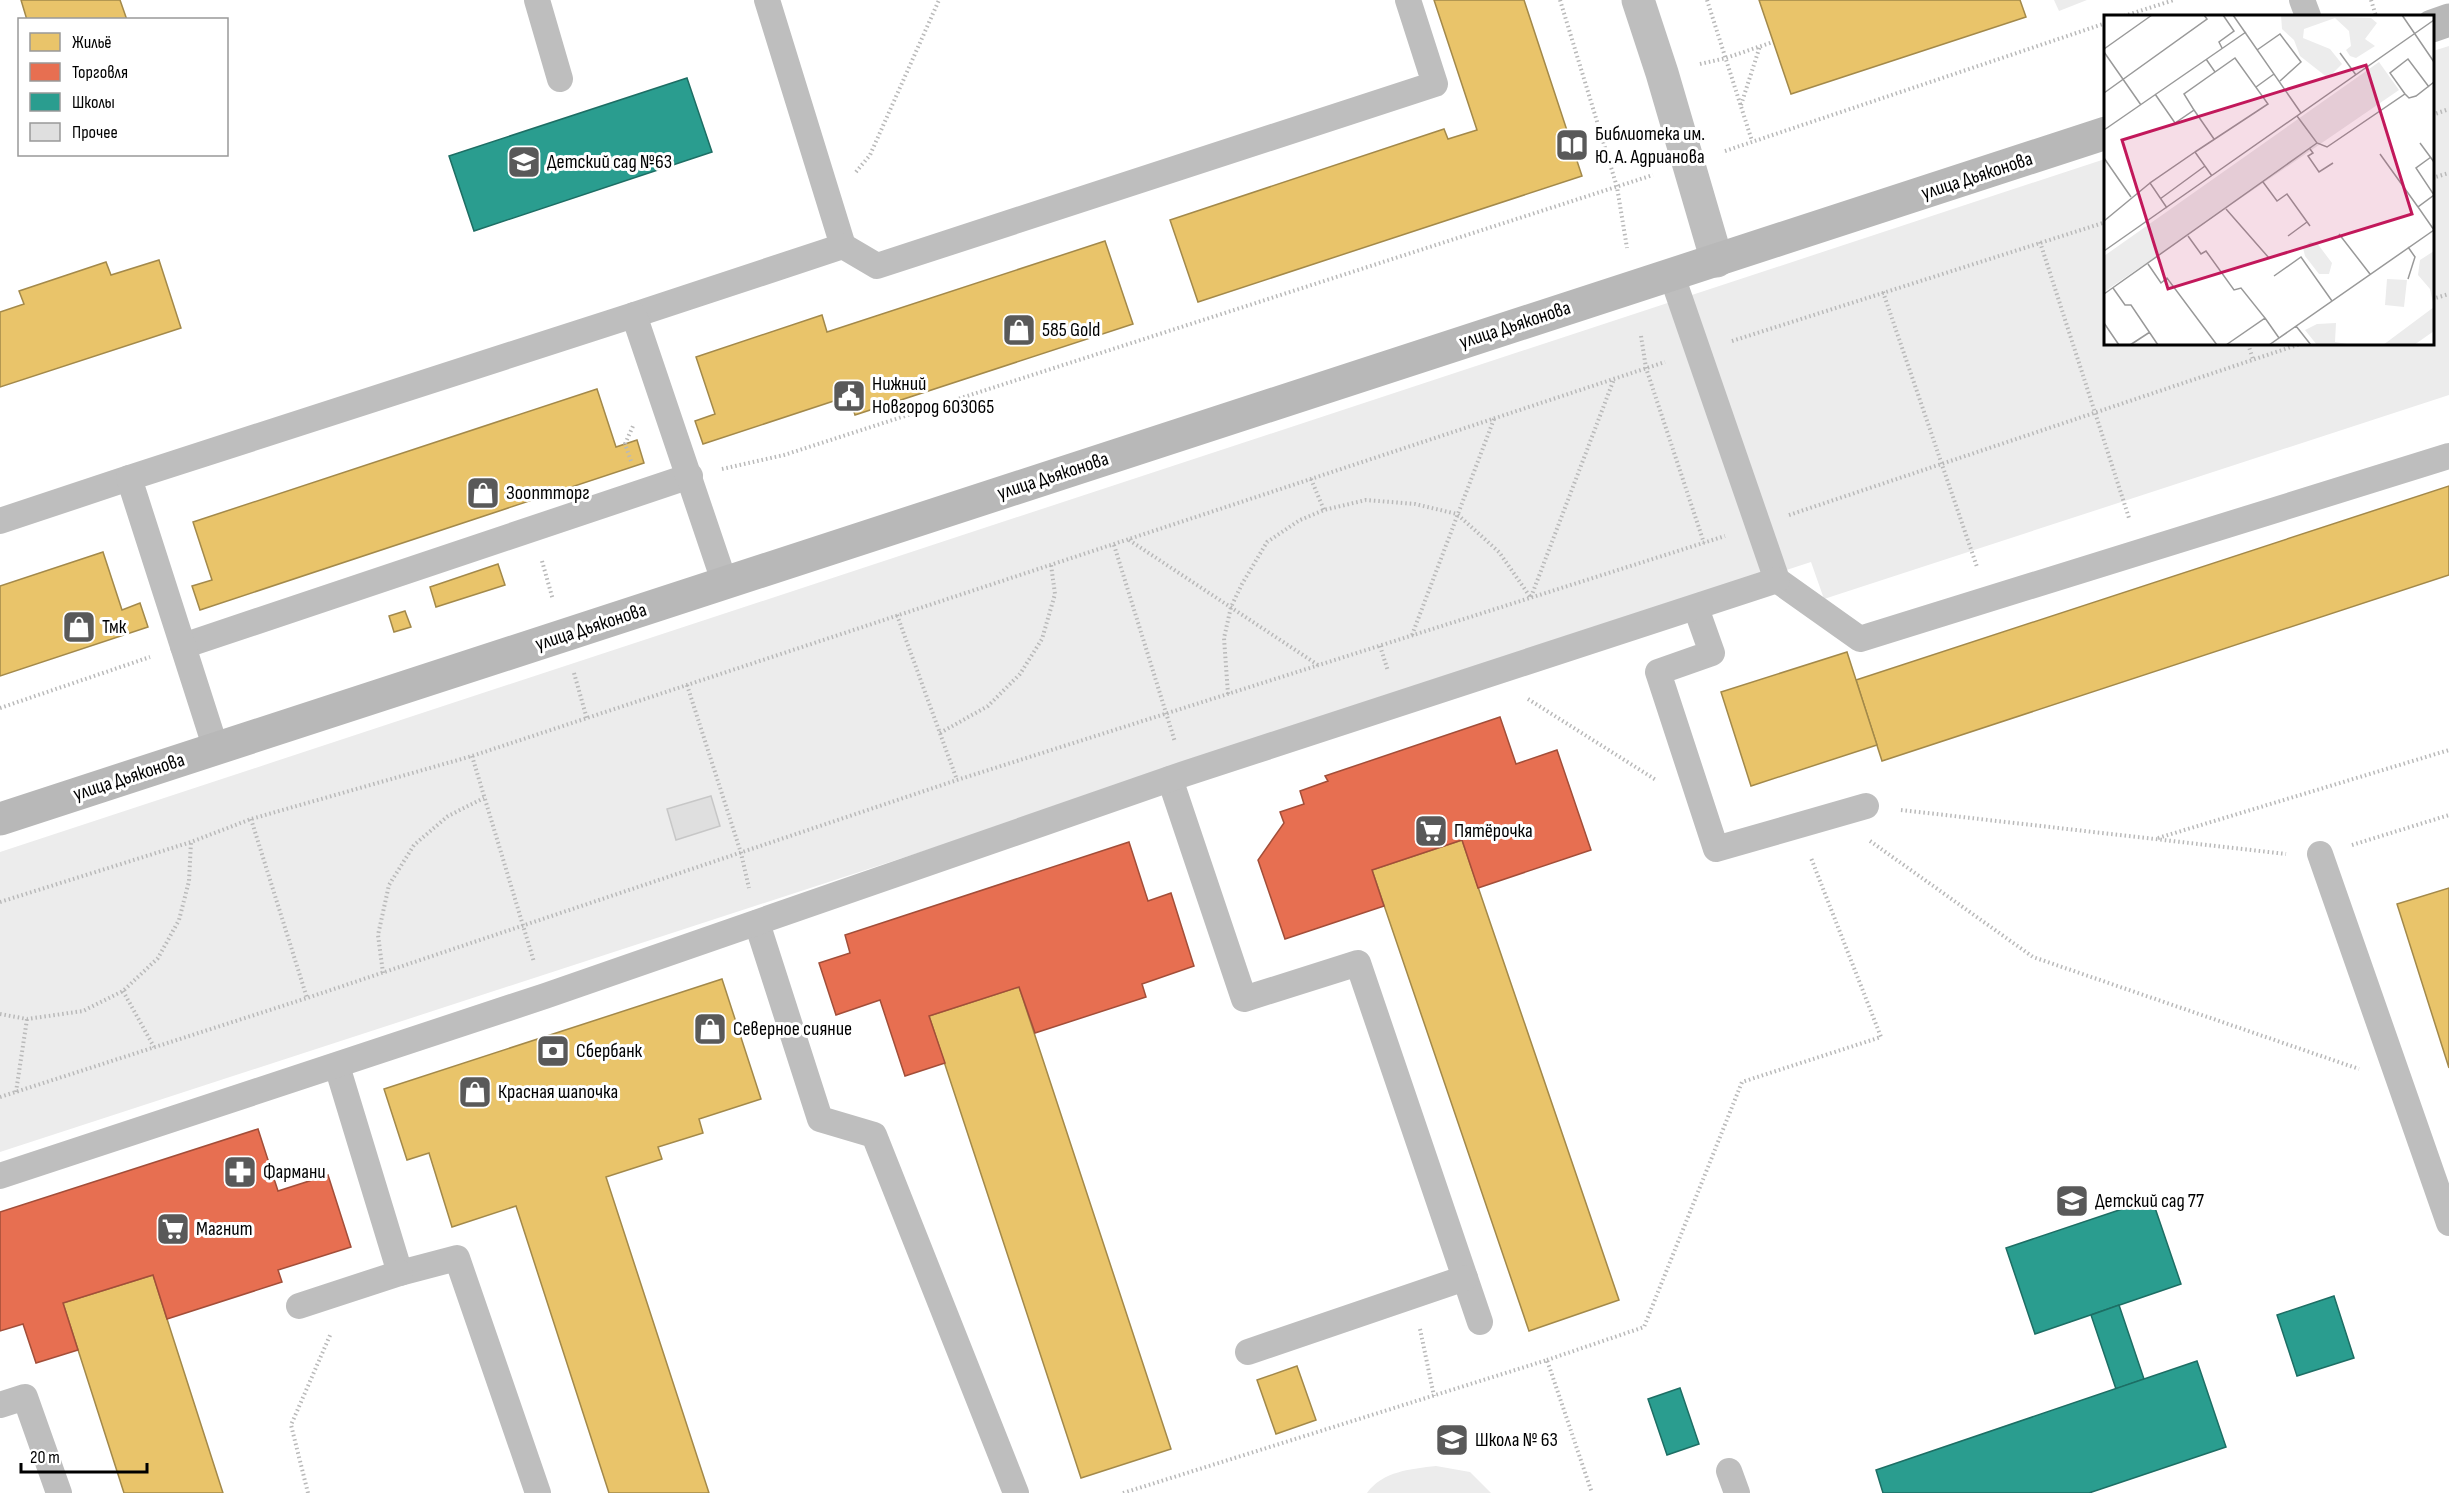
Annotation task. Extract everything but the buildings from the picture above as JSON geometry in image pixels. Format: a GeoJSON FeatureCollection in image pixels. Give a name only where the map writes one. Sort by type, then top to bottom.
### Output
{"type":"FeatureCollection","features":[{"type":"Feature","properties":{"kind":"main road"},"geometry":{"type":"LineString","coordinates":[[2434,26],[2449,20]]}},
{"type":"Feature","properties":{"kind":"main road","name":"улица Дьяконова"},"geometry":{"type":"LineString","coordinates":[[0,819],[2104,134]]}},
{"type":"Feature","properties":{"kind":"street"},"geometry":{"type":"LineString","coordinates":[[1638,0],[1662,73],[1716,261]]}},
{"type":"Feature","properties":{"kind":"lane"},"geometry":{"type":"LineString","coordinates":[[537,0],[560,79]]}},
{"type":"Feature","properties":{"kind":"lane"},"geometry":{"type":"LineString","coordinates":[[767,0],[843,246],[877,266],[1435,84],[1408,0]]}},
{"type":"Feature","properties":{"kind":"lane"},"geometry":{"type":"LineString","coordinates":[[2302,0],[2308,15]]}},
{"type":"Feature","properties":{"kind":"lane"},"geometry":{"type":"LineString","coordinates":[[0,521],[843,246]]}},
{"type":"Feature","properties":{"kind":"lane"},"geometry":{"type":"LineString","coordinates":[[1672,276],[1777,580],[1860,639],[2449,456]]}},
{"type":"Feature","properties":{"kind":"lane"},"geometry":{"type":"LineString","coordinates":[[634,315],[690,476],[724,584]]}},
{"type":"Feature","properties":{"kind":"lane"},"geometry":{"type":"LineString","coordinates":[[183,646],[690,476]]}},
{"type":"Feature","properties":{"kind":"lane"},"geometry":{"type":"LineString","coordinates":[[129,478],[216,749]]}},
{"type":"Feature","properties":{"kind":"lane"},"geometry":{"type":"LineString","coordinates":[[0,1176],[545,996],[1170,779],[1777,580]]}},
{"type":"Feature","properties":{"kind":"lane"},"geometry":{"type":"LineString","coordinates":[[1696,608],[1712,653],[1658,672],[1716,849],[1866,806]]}},
{"type":"Feature","properties":{"kind":"lane"},"geometry":{"type":"LineString","coordinates":[[1170,779],[1244,999],[1358,963],[1480,1322]]}},
{"type":"Feature","properties":{"kind":"lane"},"geometry":{"type":"LineString","coordinates":[[2320,854],[2449,1223]]}},
{"type":"Feature","properties":{"kind":"lane"},"geometry":{"type":"LineString","coordinates":[[757,923],[820,1119],[874,1135],[1016,1493]]}},
{"type":"Feature","properties":{"kind":"lane"},"geometry":{"type":"LineString","coordinates":[[337,1066],[400,1273]]}},
{"type":"Feature","properties":{"kind":"lane"},"geometry":{"type":"LineString","coordinates":[[299,1306],[400,1273],[457,1258],[538,1493]]}},
{"type":"Feature","properties":{"kind":"lane"},"geometry":{"type":"LineString","coordinates":[[1248,1352],[1465,1278]]}},
{"type":"Feature","properties":{"kind":"lane"},"geometry":{"type":"LineString","coordinates":[[0,1405],[25,1397],[59,1493]]}},
{"type":"Feature","properties":{"kind":"path"},"geometry":{"type":"LineString","coordinates":[[830,205],[870,155],[939,0]]}},
{"type":"Feature","properties":{"kind":"path"},"geometry":{"type":"LineString","coordinates":[[1560,0],[1617,187],[1628,251]]}},
{"type":"Feature","properties":{"kind":"path"},"geometry":{"type":"LineString","coordinates":[[1707,0],[1752,141]]}},
{"type":"Feature","properties":{"kind":"path"},"geometry":{"type":"LineString","coordinates":[[2127,15],[2174,0]]}},
{"type":"Feature","properties":{"kind":"path"},"geometry":{"type":"LineString","coordinates":[[2371,0],[2376,15]]}},
{"type":"Feature","properties":{"kind":"path"},"geometry":{"type":"LineString","coordinates":[[690,476],[784,455],[1617,187],[2104,24]]}},
{"type":"Feature","properties":{"kind":"path"},"geometry":{"type":"LineString","coordinates":[[1662,73],[1726,58],[1773,42]]}},
{"type":"Feature","properties":{"kind":"path"},"geometry":{"type":"LineString","coordinates":[[1741,106],[1760,46]]}},
{"type":"Feature","properties":{"kind":"path"},"geometry":{"type":"LineString","coordinates":[[2434,115],[2449,109]]}},
{"type":"Feature","properties":{"kind":"path"},"geometry":{"type":"LineString","coordinates":[[2434,178],[2449,173]]}},
{"type":"Feature","properties":{"kind":"path"},"geometry":{"type":"LineString","coordinates":[[0,902],[191,842],[251,819],[472,756],[1698,351],[2104,223]]}},
{"type":"Feature","properties":{"kind":"path"},"geometry":{"type":"LineString","coordinates":[[2040,242],[2141,552]]}},
{"type":"Feature","properties":{"kind":"path"},"geometry":{"type":"LineString","coordinates":[[1883,292],[1987,599]]}},
{"type":"Feature","properties":{"kind":"path"},"geometry":{"type":"LineString","coordinates":[[2434,299],[2449,294]]}},
{"type":"Feature","properties":{"kind":"path"},"geometry":{"type":"LineString","coordinates":[[1641,336],[1646,368],[1704,543]]}},
{"type":"Feature","properties":{"kind":"path"},"geometry":{"type":"LineString","coordinates":[[2248,345],[2253,359]]}},
{"type":"Feature","properties":{"kind":"path"},"geometry":{"type":"LineString","coordinates":[[0,1097],[383,973],[957,780],[1704,543],[2297,345]]}},
{"type":"Feature","properties":{"kind":"path"},"geometry":{"type":"LineString","coordinates":[[1531,598],[1614,379]]}},
{"type":"Feature","properties":{"kind":"path"},"geometry":{"type":"LineString","coordinates":[[1411,635],[1494,419]]}},
{"type":"Feature","properties":{"kind":"path"},"geometry":{"type":"LineString","coordinates":[[1311,479],[1324,510]]}},
{"type":"Feature","properties":{"kind":"path"},"geometry":{"type":"LineString","coordinates":[[1228,694],[1224,638],[1231,607],[1267,542],[1300,520],[1324,510],[1366,500],[1415,504],[1457,514],[1499,552],[1531,598]]}},
{"type":"Feature","properties":{"kind":"path"},"geometry":{"type":"LineString","coordinates":[[1129,539],[1318,665]]}},
{"type":"Feature","properties":{"kind":"path"},"geometry":{"type":"LineString","coordinates":[[1114,544],[1167,713]]}},
{"type":"Feature","properties":{"kind":"path"},"geometry":{"type":"LineString","coordinates":[[940,733],[988,706],[1020,674],[1042,639],[1055,594],[1051,565]]}},
{"type":"Feature","properties":{"kind":"path"},"geometry":{"type":"LineString","coordinates":[[897,615],[957,780]]}},
{"type":"Feature","properties":{"kind":"path"},"geometry":{"type":"LineString","coordinates":[[0,708],[183,646]]}},
{"type":"Feature","properties":{"kind":"path"},"geometry":{"type":"LineString","coordinates":[[687,685],[741,853]]}},
{"type":"Feature","properties":{"kind":"path"},"geometry":{"type":"LineString","coordinates":[[1524,696],[1703,810]]}},
{"type":"Feature","properties":{"kind":"path"},"geometry":{"type":"LineString","coordinates":[[2155,839],[2449,750]]}},
{"type":"Feature","properties":{"kind":"path"},"geometry":{"type":"LineString","coordinates":[[472,756],[545,996]]}},
{"type":"Feature","properties":{"kind":"path"},"geometry":{"type":"LineString","coordinates":[[383,973],[378,935],[389,885],[414,845],[448,816],[485,798]]}},
{"type":"Feature","properties":{"kind":"path"},"geometry":{"type":"LineString","coordinates":[[1866,806],[2310,857],[2449,816]]}},
{"type":"Feature","properties":{"kind":"path"},"geometry":{"type":"LineString","coordinates":[[1833,815],[2033,957],[2400,1083]]}},
{"type":"Feature","properties":{"kind":"path"},"geometry":{"type":"LineString","coordinates":[[251,819],[307,998]]}},
{"type":"Feature","properties":{"kind":"path"},"geometry":{"type":"LineString","coordinates":[[1123,1493],[1547,1360],[1644,1327],[1742,1082],[1881,1037],[1798,825]]}},
{"type":"Feature","properties":{"kind":"path"},"geometry":{"type":"LineString","coordinates":[[0,1014],[27,1019],[83,1011],[123,991],[158,958],[178,920],[189,881],[191,842]]}},
{"type":"Feature","properties":{"kind":"path"},"geometry":{"type":"LineString","coordinates":[[123,991],[154,1047]]}},
{"type":"Feature","properties":{"kind":"path"},"geometry":{"type":"LineString","coordinates":[[16,1092],[27,1019]]}},
{"type":"Feature","properties":{"kind":"path"},"geometry":{"type":"LineString","coordinates":[[308,1493],[291,1425],[349,1290]]}},
{"type":"Feature","properties":{"kind":"path"},"geometry":{"type":"LineString","coordinates":[[1413,1296],[1434,1396]]}},
{"type":"Feature","properties":{"kind":"path"},"geometry":{"type":"LineString","coordinates":[[1547,1360],[1592,1493]]}},
{"type":"Feature","properties":{"kind":"shaded area"},"geometry":{"type":"Polygon","coordinates":[[[2054,0],[2087,0],[2059,11],[2054,0]]]}},
{"type":"Feature","properties":{"kind":"shaded area"},"geometry":{"type":"Polygon","coordinates":[[[2449,46],[2449,395],[1824,599],[1811,562],[0,1152],[0,852],[2104,159],[2104,345],[2434,345],[2434,51],[2449,46]]]}},
{"type":"Feature","properties":{"kind":"shaded area"},"geometry":{"type":"Polygon","coordinates":[[[1436,1466],[1470,1472],[1491,1493],[1367,1493],[1381,1480],[1398,1472],[1436,1466]]]}},
{"type":"Feature","properties":{"kind":"place","name":"Библиотека им. Ю. А. Адрианова"},"geometry":{"type":"Point","coordinates":[1572,145]}},
{"type":"Feature","properties":{"kind":"place","name":"Детский сад №63"},"geometry":{"type":"Point","coordinates":[524,162]}},
{"type":"Feature","properties":{"kind":"place","name":"585 Gold"},"geometry":{"type":"Point","coordinates":[1019,330]}},
{"type":"Feature","properties":{"kind":"place","name":"Нижний Новгород 603065"},"geometry":{"type":"Point","coordinates":[849,396]}},
{"type":"Feature","properties":{"kind":"place","name":"Зооптторг"},"geometry":{"type":"Point","coordinates":[483,493]}},
{"type":"Feature","properties":{"kind":"place","name":"Тмк"},"geometry":{"type":"Point","coordinates":[79,627]}},
{"type":"Feature","properties":{"kind":"place","name":"Пятёрочка"},"geometry":{"type":"Point","coordinates":[1431,831]}},
{"type":"Feature","properties":{"kind":"place","name":"Северное сияние"},"geometry":{"type":"Point","coordinates":[710,1029]}},
{"type":"Feature","properties":{"kind":"place","name":"Сбербанк"},"geometry":{"type":"Point","coordinates":[553,1051]}},
{"type":"Feature","properties":{"kind":"place","name":"Красная шапочка"},"geometry":{"type":"Point","coordinates":[475,1092]}},
{"type":"Feature","properties":{"kind":"place","name":"Фармани"},"geometry":{"type":"Point","coordinates":[240,1172]}},
{"type":"Feature","properties":{"kind":"place","name":"Детский сад 77"},"geometry":{"type":"Point","coordinates":[2072,1201]}},
{"type":"Feature","properties":{"kind":"place","name":"Магнит"},"geometry":{"type":"Point","coordinates":[173,1229]}},
{"type":"Feature","properties":{"kind":"place","name":"Школа № 63"},"geometry":{"type":"Point","coordinates":[1452,1440]}}]}
